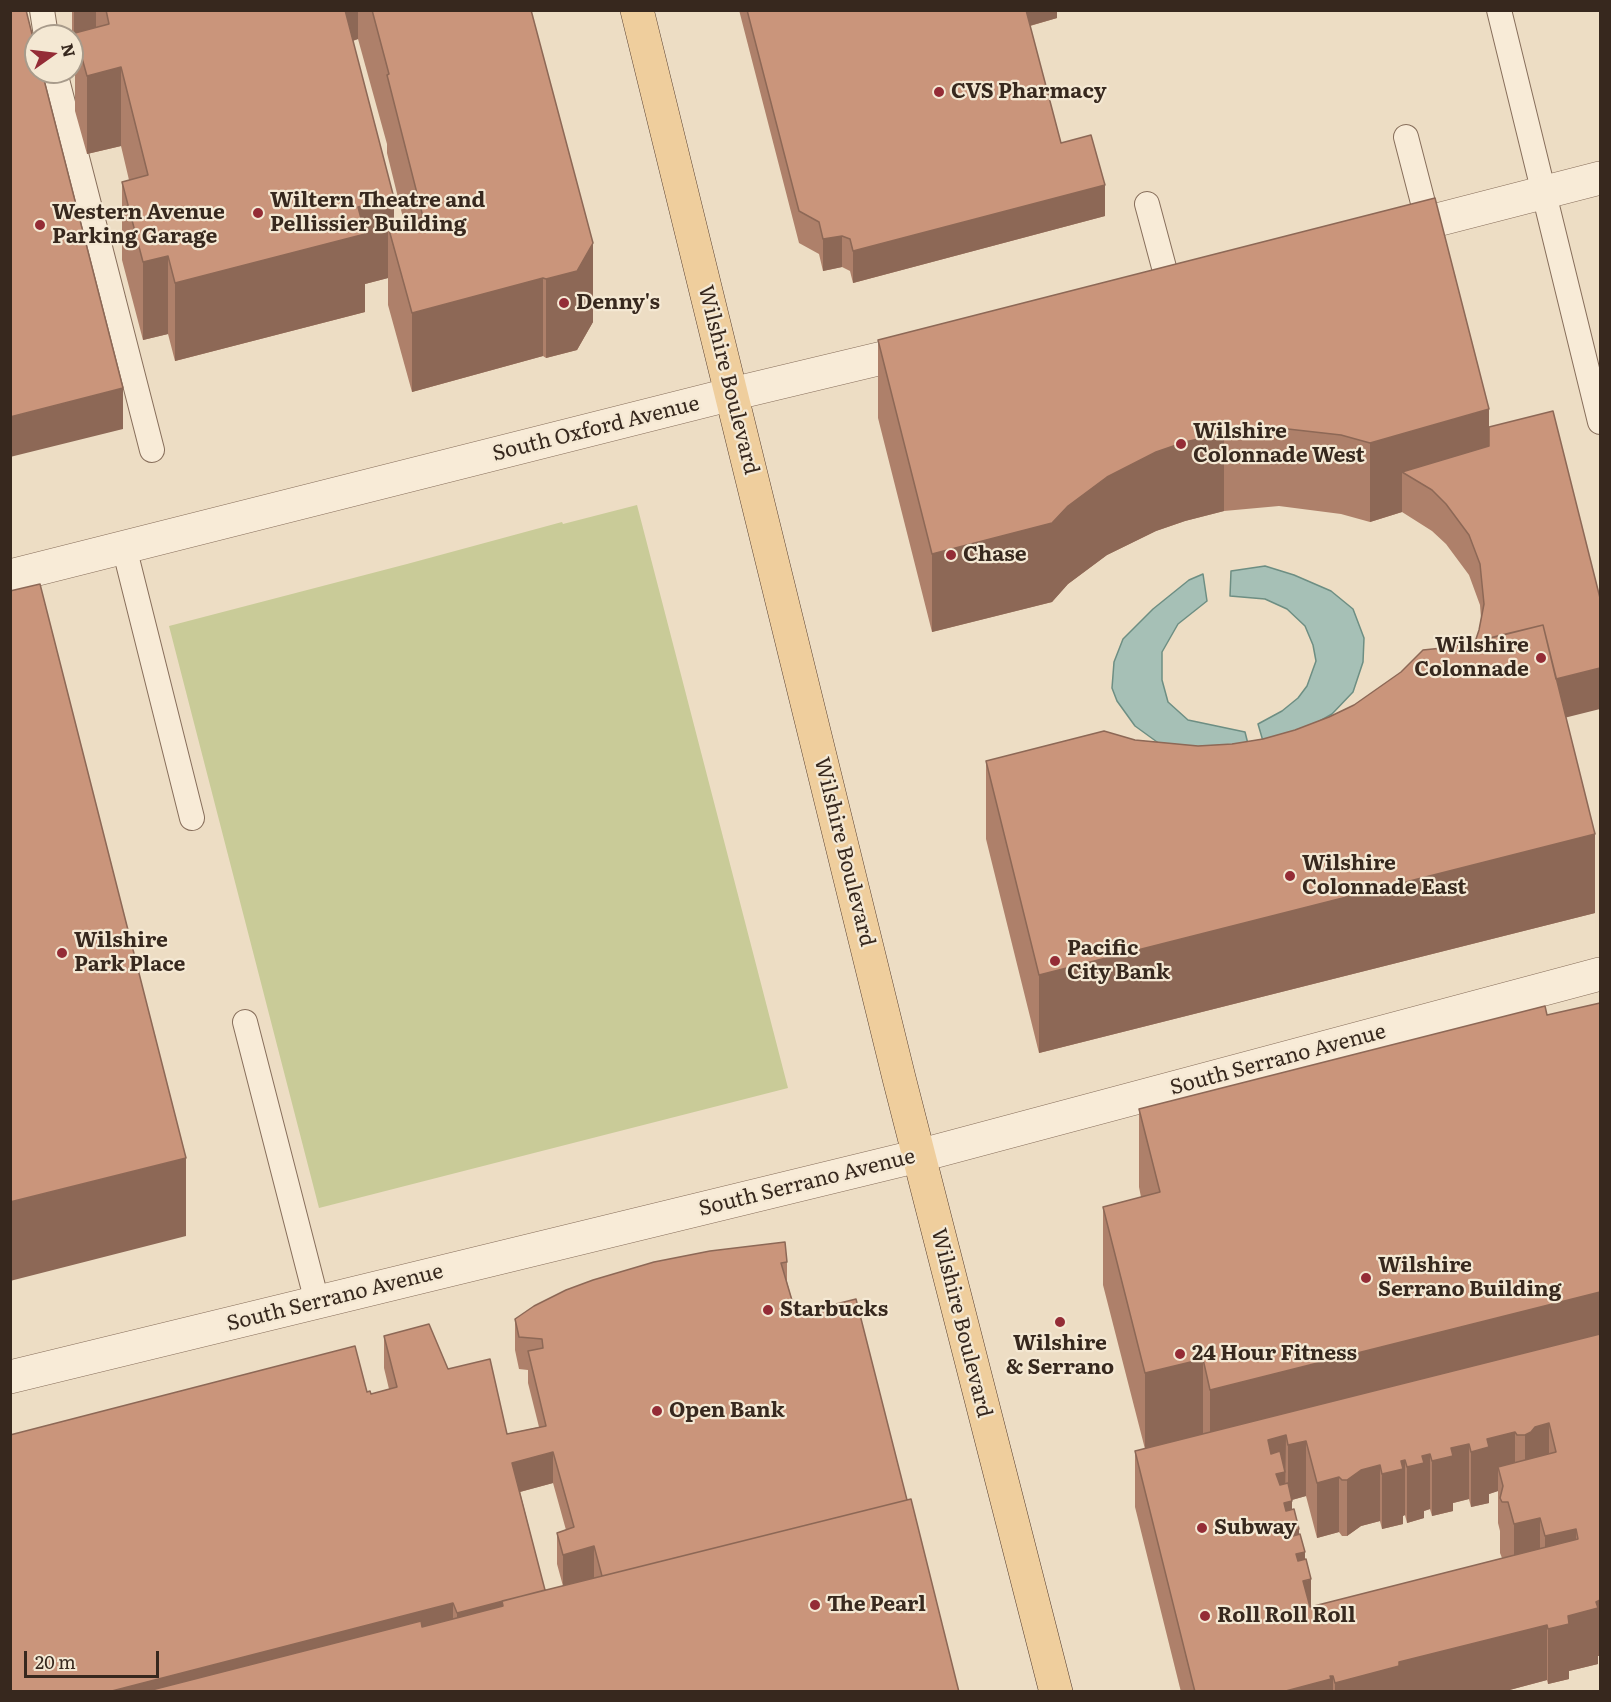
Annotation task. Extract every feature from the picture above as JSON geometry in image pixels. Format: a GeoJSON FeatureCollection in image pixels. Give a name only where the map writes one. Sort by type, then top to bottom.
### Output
{"type":"FeatureCollection","features":[{"type":"Feature","properties":{"kind":"main road","name":"Wilshire Boulevard"},"geometry":{"type":"LineString","coordinates":[[637,10],[918,1156],[1056,1692]]}},
{"type":"Feature","properties":{"kind":"street"},"geometry":{"type":"LineString","coordinates":[[1371,236],[1600,178]]}},
{"type":"Feature","properties":{"kind":"street"},"geometry":{"type":"LineString","coordinates":[[1158,289],[1203,278]]}},
{"type":"Feature","properties":{"kind":"street","name":"South Oxford Avenue"},"geometry":{"type":"LineString","coordinates":[[10,576],[951,341]]}},
{"type":"Feature","properties":{"kind":"street","name":"South Serrano Avenue"},"geometry":{"type":"LineString","coordinates":[[10,1377],[918,1156],[1600,974]]}},
{"type":"Feature","properties":{"kind":"lane"},"geometry":{"type":"LineString","coordinates":[[1499,10],[1600,423]]}},
{"type":"Feature","properties":{"kind":"lane"},"geometry":{"type":"LineString","coordinates":[[58,84],[152,450]]}},
{"type":"Feature","properties":{"kind":"lane"},"geometry":{"type":"LineString","coordinates":[[1406,137],[1428,222]]}},
{"type":"Feature","properties":{"kind":"lane"},"geometry":{"type":"LineString","coordinates":[[1147,204],[1158,289]]}},
{"type":"Feature","properties":{"kind":"lane"},"geometry":{"type":"LineString","coordinates":[[124,547],[192,818]]}},
{"type":"Feature","properties":{"kind":"lane"},"geometry":{"type":"LineString","coordinates":[[245,1022],[317,1302]]}},
{"type":"Feature","properties":{"kind":"green space"},"geometry":{"type":"Polygon","coordinates":[[[637,505],[788,1088],[319,1208],[169,626],[562,522],[563,524],[637,505]]]}},
{"type":"Feature","properties":{"kind":"shaded area"},"geometry":{"type":"Polygon","coordinates":[[[1265,566],[1294,575],[1331,591],[1353,609],[1364,638],[1363,662],[1353,692],[1332,714],[1292,737],[1265,748],[1258,724],[1282,711],[1298,698],[1307,686],[1316,661],[1313,645],[1305,626],[1287,609],[1265,599],[1230,596],[1231,571],[1265,566]]]}},
{"type":"Feature","properties":{"kind":"shaded area"},"geometry":{"type":"Polygon","coordinates":[[[1203,574],[1207,601],[1178,624],[1162,652],[1162,680],[1168,702],[1188,720],[1245,732],[1249,748],[1164,747],[1135,726],[1117,701],[1112,688],[1114,662],[1123,639],[1153,609],[1189,580],[1203,574]]]}},
{"type":"Feature","properties":{"kind":"building","name":"Western Avenue Parking Garage"},"geometry":{"type":"Polygon","coordinates":[[[10,10],[26,10],[30,24],[24,24],[24,84],[45,84],[123,388],[10,417],[10,10]]]}},
{"type":"Feature","properties":{"kind":"building"},"geometry":{"type":"Polygon","coordinates":[[[106,10],[345,10],[394,198],[358,207],[365,234],[175,283],[168,256],[143,262],[122,182],[148,175],[121,67],[87,76],[84,65],[84,31],[109,24],[106,10]]]}},
{"type":"Feature","properties":{"kind":"building"},"geometry":{"type":"Polygon","coordinates":[[[372,10],[531,10],[593,243],[577,271],[412,313],[388,226],[423,217],[372,10]]]}},
{"type":"Feature","properties":{"kind":"building"},"geometry":{"type":"Polygon","coordinates":[[[747,10],[1026,10],[1061,143],[1091,135],[1105,185],[853,251],[850,239],[842,236],[823,239],[819,222],[799,211],[747,10]]]}},
{"type":"Feature","properties":{"kind":"building","name":"Wilshire Colonnade West"},"geometry":{"type":"Polygon","coordinates":[[[1435,198],[1489,409],[1370,443],[1341,435],[1279,428],[1224,433],[1185,442],[1156,452],[1107,477],[1068,506],[1052,523],[932,554],[878,340],[1435,198]]]}},
{"type":"Feature","properties":{"kind":"building"},"geometry":{"type":"Polygon","coordinates":[[[1553,411],[1600,598],[1600,668],[1556,679],[1543,625],[1475,642],[1484,604],[1480,564],[1469,535],[1446,504],[1432,490],[1402,472],[1489,446],[1489,427],[1553,411]]]}},
{"type":"Feature","properties":{"kind":"building","name":"Wilshire Park Place"},"geometry":{"type":"Polygon","coordinates":[[[40,584],[186,1158],[10,1202],[10,591],[40,584]]]}},
{"type":"Feature","properties":{"kind":"building"},"geometry":{"type":"Polygon","coordinates":[[[1543,625],[1595,834],[1039,975],[986,761],[1104,731],[1135,740],[1198,746],[1263,739],[1295,730],[1354,705],[1401,672],[1423,650],[1452,647],[1543,625]]]}},
{"type":"Feature","properties":{"kind":"building","name":"Wilshire Serrano Building"},"geometry":{"type":"Polygon","coordinates":[[[1600,1003],[1600,1292],[1210,1390],[1203,1359],[1145,1373],[1103,1207],[1160,1192],[1139,1109],[1545,1006],[1547,1015],[1600,1003]]]}},
{"type":"Feature","properties":{"kind":"building"},"geometry":{"type":"Polygon","coordinates":[[[785,1242],[787,1262],[781,1263],[796,1314],[856,1299],[907,1500],[602,1576],[594,1546],[563,1555],[557,1533],[574,1527],[553,1452],[512,1463],[545,1590],[457,1613],[453,1603],[108,1692],[10,1692],[10,1435],[355,1346],[367,1392],[370,1391],[371,1394],[397,1387],[384,1336],[429,1324],[448,1369],[490,1359],[507,1434],[546,1426],[528,1351],[543,1348],[542,1339],[519,1337],[515,1319],[534,1306],[566,1290],[654,1262],[710,1251],[785,1242]]]}},
{"type":"Feature","properties":{"kind":"building"},"geometry":{"type":"Polygon","coordinates":[[[1600,1334],[1600,1600],[1596,1602],[1598,1608],[1568,1616],[1569,1624],[1548,1629],[1547,1625],[1399,1662],[1399,1666],[1335,1683],[1333,1676],[1330,1676],[1331,1679],[1282,1692],[1195,1692],[1135,1451],[1600,1334]],[[1549,1423],[1535,1427],[1525,1435],[1517,1435],[1515,1432],[1487,1439],[1489,1447],[1471,1452],[1469,1444],[1451,1448],[1453,1456],[1432,1461],[1430,1454],[1422,1456],[1424,1463],[1407,1467],[1405,1460],[1401,1461],[1403,1469],[1382,1474],[1380,1465],[1361,1470],[1347,1480],[1339,1477],[1317,1483],[1306,1441],[1288,1445],[1286,1435],[1268,1440],[1271,1454],[1280,1451],[1285,1472],[1276,1474],[1280,1485],[1288,1483],[1292,1501],[1284,1503],[1286,1511],[1294,1509],[1299,1529],[1291,1531],[1293,1536],[1300,1534],[1305,1552],[1296,1554],[1298,1561],[1306,1559],[1311,1579],[1303,1581],[1310,1607],[1578,1539],[1576,1529],[1545,1536],[1540,1518],[1514,1524],[1508,1502],[1502,1502],[1500,1498],[1503,1486],[1498,1467],[1556,1452],[1549,1423]]]}},
{"type":"Feature","properties":{"kind":"building"},"geometry":{"type":"Polygon","coordinates":[[[911,1499],[959,1692],[144,1692],[421,1621],[422,1627],[503,1606],[502,1601],[911,1499]]]}},
{"type":"Feature","properties":{"kind":"place","name":"CVS Pharmacy"},"geometry":{"type":"Point","coordinates":[939,92]}},
{"type":"Feature","properties":{"kind":"place","name":"Wiltern Theatre and Pellissier Building"},"geometry":{"type":"Point","coordinates":[258,213]}},
{"type":"Feature","properties":{"kind":"place","name":"Western Avenue Parking Garage"},"geometry":{"type":"Point","coordinates":[40,225]}},
{"type":"Feature","properties":{"kind":"place","name":"Denny's"},"geometry":{"type":"Point","coordinates":[564,303]}},
{"type":"Feature","properties":{"kind":"place","name":"Wilshire Colonnade West"},"geometry":{"type":"Point","coordinates":[1181,444]}},
{"type":"Feature","properties":{"kind":"place","name":"Chase"},"geometry":{"type":"Point","coordinates":[951,555]}},
{"type":"Feature","properties":{"kind":"place","name":"Wilshire Colonnade"},"geometry":{"type":"Point","coordinates":[1541,658]}},
{"type":"Feature","properties":{"kind":"place","name":"Wilshire Colonnade East"},"geometry":{"type":"Point","coordinates":[1290,876]}},
{"type":"Feature","properties":{"kind":"place","name":"Wilshire Park Place"},"geometry":{"type":"Point","coordinates":[62,953]}},
{"type":"Feature","properties":{"kind":"place","name":"Pacific City Bank"},"geometry":{"type":"Point","coordinates":[1055,961]}},
{"type":"Feature","properties":{"kind":"place","name":"Wilshire Serrano Building"},"geometry":{"type":"Point","coordinates":[1366,1278]}},
{"type":"Feature","properties":{"kind":"place","name":"Starbucks"},"geometry":{"type":"Point","coordinates":[768,1310]}},
{"type":"Feature","properties":{"kind":"place","name":"Wilshire & Serrano"},"geometry":{"type":"Point","coordinates":[1060,1322]}},
{"type":"Feature","properties":{"kind":"place","name":"24 Hour Fitness"},"geometry":{"type":"Point","coordinates":[1180,1354]}},
{"type":"Feature","properties":{"kind":"place","name":"Open Bank"},"geometry":{"type":"Point","coordinates":[657,1411]}},
{"type":"Feature","properties":{"kind":"place","name":"Subway"},"geometry":{"type":"Point","coordinates":[1202,1528]}},
{"type":"Feature","properties":{"kind":"place","name":"The Pearl"},"geometry":{"type":"Point","coordinates":[815,1605]}},
{"type":"Feature","properties":{"kind":"place","name":"Roll Roll Roll"},"geometry":{"type":"Point","coordinates":[1205,1616]}}]}
